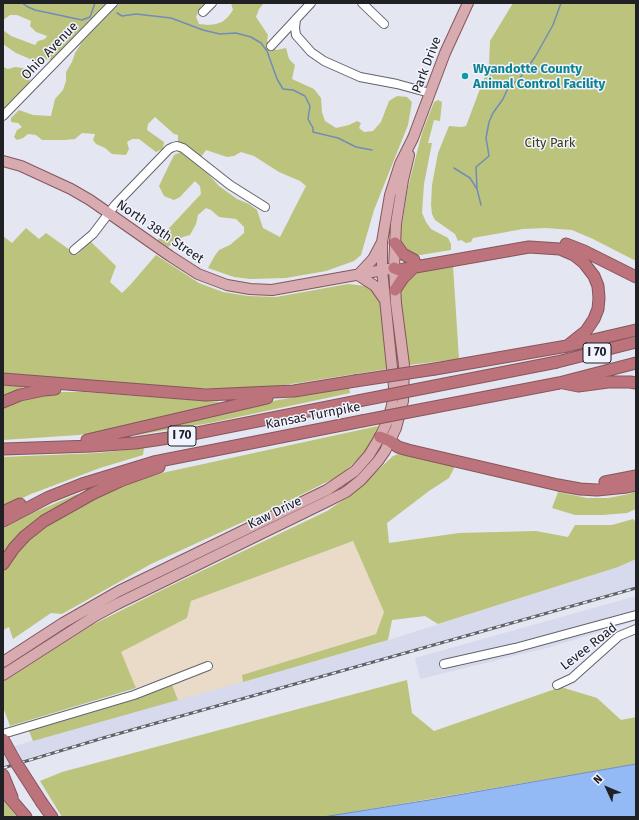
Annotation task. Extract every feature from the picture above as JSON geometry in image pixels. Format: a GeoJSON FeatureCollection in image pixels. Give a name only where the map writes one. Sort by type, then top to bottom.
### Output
{"type":"FeatureCollection","features":[{"type":"Feature","properties":{"kind":"highway"},"geometry":{"type":"LineString","coordinates":[[478,253],[515,242],[534,240],[563,243],[584,251],[636,277]]}},
{"type":"Feature","properties":{"kind":"highway"},"geometry":{"type":"LineString","coordinates":[[395,243],[403,254],[419,263]]}},
{"type":"Feature","properties":{"kind":"highway"},"geometry":{"type":"LineString","coordinates":[[394,268],[399,263],[419,263],[478,253],[529,247],[560,249],[574,255],[584,263],[594,276],[598,286],[599,298],[598,309],[594,319],[586,331],[567,346]]}},
{"type":"Feature","properties":{"kind":"highway"},"geometry":{"type":"LineString","coordinates":[[395,290],[403,278],[419,263]]}},
{"type":"Feature","properties":{"kind":"highway"},"geometry":{"type":"LineString","coordinates":[[3,379],[206,395],[294,390],[567,346],[636,330]]}},
{"type":"Feature","properties":{"kind":"highway","name":"Kansas Turnpike"},"geometry":{"type":"LineString","coordinates":[[3,449],[92,446],[182,436],[234,427],[557,362],[636,342]]}},
{"type":"Feature","properties":{"kind":"highway","name":"Kansas Turnpike"},"geometry":{"type":"LineString","coordinates":[[3,521],[49,497],[82,484],[154,462],[559,383],[636,363]]}},
{"type":"Feature","properties":{"kind":"highway"},"geometry":{"type":"LineString","coordinates":[[559,383],[578,386],[608,382],[636,383]]}},
{"type":"Feature","properties":{"kind":"highway"},"geometry":{"type":"LineString","coordinates":[[3,402],[20,395],[44,390],[81,386]]}},
{"type":"Feature","properties":{"kind":"highway"},"geometry":{"type":"LineString","coordinates":[[54,447],[98,438],[294,390]]}},
{"type":"Feature","properties":{"kind":"highway"},"geometry":{"type":"LineString","coordinates":[[385,439],[398,447],[409,447],[530,475],[580,489],[597,490],[627,487],[636,484]]}},
{"type":"Feature","properties":{"kind":"highway"},"geometry":{"type":"LineString","coordinates":[[3,564],[14,548],[25,536],[44,521],[66,508],[120,481],[206,451]]}},
{"type":"Feature","properties":{"kind":"highway"},"geometry":{"type":"LineString","coordinates":[[530,475],[574,482],[597,483],[636,476]]}},
{"type":"Feature","properties":{"kind":"highway"},"geometry":{"type":"LineString","coordinates":[[3,512],[25,502],[49,497]]}},
{"type":"Feature","properties":{"kind":"highway"},"geometry":{"type":"LineString","coordinates":[[3,739],[32,788],[52,817]]}},
{"type":"Feature","properties":{"kind":"highway"},"geometry":{"type":"LineString","coordinates":[[3,775],[13,801]]}},
{"type":"Feature","properties":{"kind":"highway"},"geometry":{"type":"LineString","coordinates":[[3,790],[26,817]]}},
{"type":"Feature","properties":{"kind":"main road","name":"Park Drive"},"geometry":{"type":"LineString","coordinates":[[382,270],[382,242],[390,195],[395,178],[413,138],[445,53],[468,3]]}},
{"type":"Feature","properties":{"kind":"main road","name":"Park Drive"},"geometry":{"type":"LineString","coordinates":[[394,268],[396,224],[403,180],[413,138]]}},
{"type":"Feature","properties":{"kind":"main road","name":"North 38th Street"},"geometry":{"type":"LineString","coordinates":[[3,161],[21,166],[71,189],[198,274],[227,285],[250,289],[272,290],[394,268]]}},
{"type":"Feature","properties":{"kind":"main road"},"geometry":{"type":"LineString","coordinates":[[382,242],[372,259],[358,275],[378,289],[385,301]]}},
{"type":"Feature","properties":{"kind":"main road","name":"Kaw Drive"},"geometry":{"type":"LineString","coordinates":[[3,662],[63,623],[119,591],[327,490],[355,471],[396,428],[400,415],[404,387],[404,365],[395,290],[394,268]]}},
{"type":"Feature","properties":{"kind":"main road","name":"Kaw Drive"},"geometry":{"type":"LineString","coordinates":[[3,675],[95,616],[328,502],[346,492],[370,471],[385,451],[385,439],[394,387],[382,270]]}},
{"type":"Feature","properties":{"kind":"street","name":"Ohio Avenue"},"geometry":{"type":"LineString","coordinates":[[3,116],[113,3]]}},
{"type":"Feature","properties":{"kind":"street"},"geometry":{"type":"LineString","coordinates":[[203,12],[212,3]]}},
{"type":"Feature","properties":{"kind":"street"},"geometry":{"type":"LineString","coordinates":[[271,46],[311,3]]}},
{"type":"Feature","properties":{"kind":"street"},"geometry":{"type":"LineString","coordinates":[[362,3],[384,24]]}},
{"type":"Feature","properties":{"kind":"street"},"geometry":{"type":"LineString","coordinates":[[296,19],[294,28],[296,35],[310,52],[324,61],[360,77],[397,84],[430,93]]}},
{"type":"Feature","properties":{"kind":"street"},"geometry":{"type":"LineString","coordinates":[[74,250],[92,234],[115,205],[169,149],[176,146],[183,148],[230,185],[265,207]]}},
{"type":"Feature","properties":{"kind":"street"},"geometry":{"type":"LineString","coordinates":[[444,664],[515,648],[636,616]]}},
{"type":"Feature","properties":{"kind":"street","name":"Levee Road"},"geometry":{"type":"LineString","coordinates":[[557,685],[572,678],[619,636],[636,629]]}},
{"type":"Feature","properties":{"kind":"street"},"geometry":{"type":"LineString","coordinates":[[3,734],[134,695],[208,666]]}},
{"type":"Feature","properties":{"kind":"shaded area"},"geometry":{"type":"Polygon","coordinates":[[[353,541],[384,612],[376,634],[242,675],[243,682],[178,700],[168,677],[136,688],[120,652],[187,618],[191,601],[353,541]]]}},
{"type":"Feature","properties":{"kind":"shaded area"},"geometry":{"type":"Polygon","coordinates":[[[636,559],[636,586],[118,732],[3,766],[3,750],[56,733],[373,645],[618,567],[636,559]]]}},
{"type":"Feature","properties":{"kind":"shaded area"},"geometry":{"type":"Polygon","coordinates":[[[636,596],[636,621],[547,648],[420,679],[415,658],[636,596]]]}},
{"type":"Feature","properties":{"kind":"green space"},"geometry":{"type":"Polygon","coordinates":[[[3,3],[106,3],[72,38],[54,60],[43,59],[37,62],[16,53],[3,44],[3,30],[11,36],[35,45],[38,41],[45,39],[47,36],[36,32],[30,26],[31,21],[17,15],[10,15],[3,20],[3,3]]]}},
{"type":"Feature","properties":{"kind":"green space"},"geometry":{"type":"Polygon","coordinates":[[[120,3],[205,3],[200,8],[196,17],[199,24],[208,25],[222,22],[228,17],[233,10],[231,3],[264,3],[259,9],[256,17],[268,35],[267,41],[276,50],[286,48],[289,59],[295,65],[292,79],[314,89],[321,98],[322,112],[325,121],[336,128],[349,125],[357,121],[361,123],[359,128],[364,132],[373,131],[381,122],[389,101],[397,96],[407,97],[412,102],[408,125],[374,210],[361,255],[354,261],[326,271],[286,278],[250,279],[234,277],[208,268],[219,250],[230,245],[244,233],[244,227],[236,219],[219,217],[211,210],[206,208],[198,215],[196,224],[190,235],[183,237],[168,247],[158,240],[201,194],[200,186],[195,181],[180,197],[174,200],[164,196],[159,186],[174,155],[181,152],[209,175],[219,186],[237,199],[249,204],[257,210],[263,228],[280,237],[306,186],[300,181],[279,172],[254,156],[241,152],[234,156],[227,157],[206,150],[201,157],[185,144],[178,142],[178,135],[174,134],[155,117],[148,124],[147,130],[164,142],[163,149],[156,152],[139,139],[132,139],[127,142],[129,149],[126,155],[112,154],[105,148],[96,144],[93,140],[95,134],[82,133],[75,139],[64,140],[42,140],[36,135],[28,134],[17,140],[14,137],[17,130],[22,127],[18,123],[11,122],[11,118],[19,110],[33,115],[51,116],[55,99],[63,90],[66,81],[66,72],[75,53],[82,42],[120,3]]]}},
{"type":"Feature","properties":{"kind":"green space","name":"City Park"},"geometry":{"type":"Polygon","coordinates":[[[513,3],[636,3],[636,261],[572,230],[546,228],[523,229],[473,238],[471,242],[466,243],[461,240],[458,241],[455,234],[435,220],[432,214],[432,185],[438,153],[449,126],[466,126],[489,65],[490,41],[513,3]]]}},
{"type":"Feature","properties":{"kind":"green space"},"geometry":{"type":"Polygon","coordinates":[[[3,67],[8,69],[15,67],[29,69],[32,76],[27,86],[3,109],[3,67]]]}},
{"type":"Feature","properties":{"kind":"green space"},"geometry":{"type":"Polygon","coordinates":[[[438,100],[442,102],[440,121],[434,120],[428,143],[432,143],[424,184],[422,213],[431,229],[448,238],[451,244],[451,250],[414,256],[400,244],[400,238],[408,187],[422,133],[434,102],[438,100]]]}},
{"type":"Feature","properties":{"kind":"green space"},"geometry":{"type":"Polygon","coordinates":[[[26,228],[39,239],[46,233],[77,255],[90,241],[116,266],[110,282],[122,293],[156,255],[199,283],[223,292],[248,296],[276,297],[348,284],[366,286],[373,291],[382,305],[387,369],[261,388],[226,389],[184,388],[3,375],[3,236],[12,243],[26,228]]]}},
{"type":"Feature","properties":{"kind":"green space"},"geometry":{"type":"Polygon","coordinates":[[[453,266],[459,359],[409,365],[400,292],[411,275],[417,272],[453,266]]]}},
{"type":"Feature","properties":{"kind":"green space"},"geometry":{"type":"Polygon","coordinates":[[[3,385],[23,386],[22,389],[3,397],[3,385]]]}},
{"type":"Feature","properties":{"kind":"green space"},"geometry":{"type":"Polygon","coordinates":[[[349,387],[350,393],[210,423],[136,435],[135,433],[251,405],[349,387]]]}},
{"type":"Feature","properties":{"kind":"green space"},"geometry":{"type":"Polygon","coordinates":[[[57,392],[83,392],[221,402],[122,428],[79,435],[3,440],[3,406],[38,395],[57,392]]]}},
{"type":"Feature","properties":{"kind":"green space"},"geometry":{"type":"Polygon","coordinates":[[[378,426],[377,433],[368,449],[341,475],[280,505],[151,564],[62,614],[51,613],[13,639],[9,627],[3,630],[3,572],[9,560],[27,541],[51,522],[91,499],[139,478],[378,426]]]}},
{"type":"Feature","properties":{"kind":"green space"},"geometry":{"type":"Polygon","coordinates":[[[144,448],[143,455],[100,468],[31,494],[3,507],[3,457],[98,453],[144,448]]]}},
{"type":"Feature","properties":{"kind":"green space"},"geometry":{"type":"Polygon","coordinates":[[[401,453],[455,466],[449,478],[429,491],[387,523],[389,543],[459,533],[536,531],[568,537],[575,525],[612,525],[633,519],[636,522],[636,559],[618,567],[438,624],[425,616],[392,620],[388,640],[243,682],[242,675],[376,634],[384,612],[353,541],[191,601],[187,618],[121,652],[136,688],[10,726],[3,707],[3,682],[92,625],[327,511],[352,494],[393,456],[401,453]]]}},
{"type":"Feature","properties":{"kind":"green space"},"geometry":{"type":"Polygon","coordinates":[[[636,491],[636,509],[627,513],[575,515],[552,508],[558,492],[587,498],[608,498],[629,494],[636,491]]]}},
{"type":"Feature","properties":{"kind":"green space"},"geometry":{"type":"Polygon","coordinates":[[[77,494],[78,497],[3,556],[3,528],[30,514],[77,494]]]}},
{"type":"Feature","properties":{"kind":"green space"},"geometry":{"type":"Polygon","coordinates":[[[407,680],[412,713],[434,731],[561,687],[597,698],[621,720],[636,717],[636,764],[323,817],[62,817],[40,781],[62,772],[407,680]]]}},
{"type":"Feature","properties":{"kind":"green space"},"geometry":{"type":"Polygon","coordinates":[[[172,685],[178,700],[33,741],[29,731],[137,699],[172,685]]]}},
{"type":"Feature","properties":{"kind":"green space"},"geometry":{"type":"Polygon","coordinates":[[[3,800],[17,817],[3,817],[3,800]]]}},
{"type":"Feature","properties":{"kind":"water"},"geometry":{"type":"Polygon","coordinates":[[[636,764],[636,817],[323,817],[429,800],[636,764]]]}},
{"type":"Feature","properties":{"kind":"waterway"},"geometry":{"type":"LineString","coordinates":[[22,3],[35,10],[82,20],[90,17],[95,3]]}},
{"type":"Feature","properties":{"kind":"waterway"},"geometry":{"type":"LineString","coordinates":[[477,189],[476,167],[489,156],[486,138],[489,122],[493,113],[503,99],[508,88],[520,78],[535,57],[553,25],[561,3]]}},
{"type":"Feature","properties":{"kind":"waterway"},"geometry":{"type":"LineString","coordinates":[[117,13],[122,16],[136,14],[171,18],[203,30],[220,34],[236,33],[251,37],[261,43],[267,51],[277,79],[283,89],[293,90],[305,96],[310,106],[308,119],[313,128],[313,132],[338,138],[356,147],[372,150]]}},
{"type":"Feature","properties":{"kind":"waterway"},"geometry":{"type":"LineString","coordinates":[[454,168],[470,178],[477,189],[481,205]]}},
{"type":"Feature","properties":{"kind":"railway"},"geometry":{"type":"LineString","coordinates":[[3,768],[103,738],[636,588]]}},
{"type":"Feature","properties":{"kind":"place","name":"Wyandotte County Animal Control Facility"},"geometry":{"type":"Point","coordinates":[465,76]}}]}
